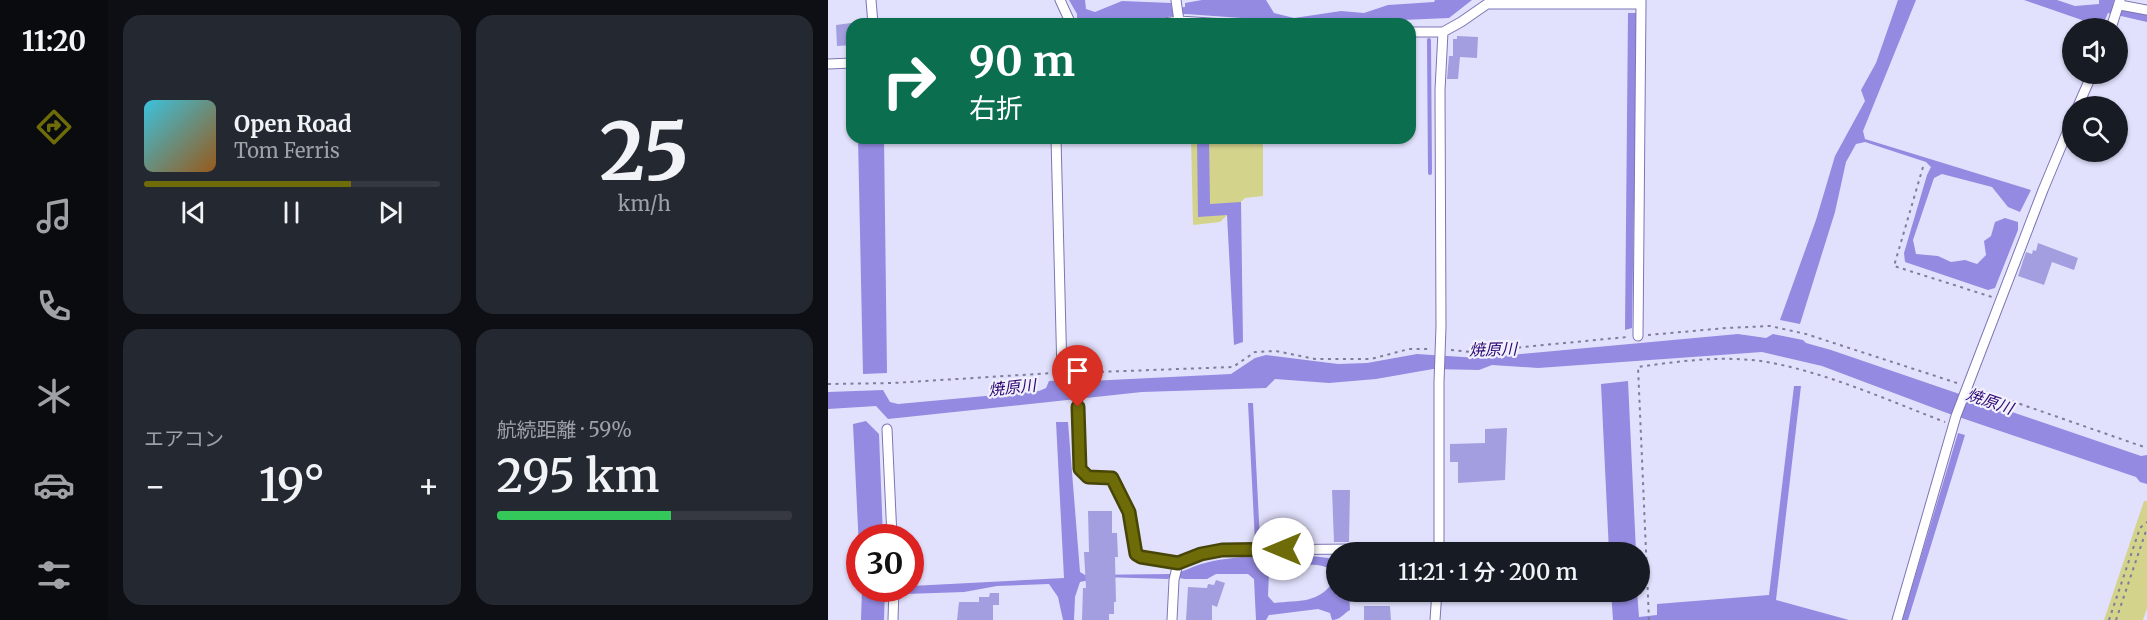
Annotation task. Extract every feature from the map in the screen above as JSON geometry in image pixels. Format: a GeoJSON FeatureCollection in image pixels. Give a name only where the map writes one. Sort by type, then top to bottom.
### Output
{"type":"FeatureCollection","features":[{"type":"Feature","properties":{"kind":"street"},"geometry":{"type":"LineString","coordinates":[[871,0],[872,18]]}},
{"type":"Feature","properties":{"kind":"street"},"geometry":{"type":"LineString","coordinates":[[1060,0],[1068,18]]}},
{"type":"Feature","properties":{"kind":"street"},"geometry":{"type":"LineString","coordinates":[[1176,2],[1178,18]]}},
{"type":"Feature","properties":{"kind":"street"},"geometry":{"type":"LineString","coordinates":[[1416,32],[1443,32],[1461,22],[1487,2],[1641,2],[1638,336]]}},
{"type":"Feature","properties":{"kind":"street"},"geometry":{"type":"LineString","coordinates":[[2115,18],[2120,3],[2147,10]]}},
{"type":"Feature","properties":{"kind":"street"},"geometry":{"type":"LineString","coordinates":[[1439,542],[1440,90],[1443,32]]}},
{"type":"Feature","properties":{"kind":"street"},"geometry":{"type":"LineString","coordinates":[[828,64],[846,63]]}},
{"type":"Feature","properties":{"kind":"street"},"geometry":{"type":"LineString","coordinates":[[1056,144],[1062,373]]}},
{"type":"Feature","properties":{"kind":"street"},"geometry":{"type":"LineString","coordinates":[[1897,620],[1966,386],[2062,145]]}},
{"type":"Feature","properties":{"kind":"street"},"geometry":{"type":"LineString","coordinates":[[1078,407],[1080,469],[1088,477],[1112,478],[1129,512],[1136,554],[1176,571]]}},
{"type":"Feature","properties":{"kind":"street"},"geometry":{"type":"LineString","coordinates":[[887,429],[891,524]]}},
{"type":"Feature","properties":{"kind":"street"},"geometry":{"type":"LineString","coordinates":[[1176,571],[1201,554],[1222,550],[1326,549]]}},
{"type":"Feature","properties":{"kind":"street"},"geometry":{"type":"LineString","coordinates":[[1172,620],[1176,571]]}},
{"type":"Feature","properties":{"kind":"street"},"geometry":{"type":"LineString","coordinates":[[893,620],[894,602]]}},
{"type":"Feature","properties":{"kind":"street"},"geometry":{"type":"LineString","coordinates":[[1435,620],[1436,602]]}},
{"type":"Feature","properties":{"kind":"path"},"geometry":{"type":"LineString","coordinates":[[1923,167],[1894,266],[2000,299]]}},
{"type":"Feature","properties":{"kind":"path"},"geometry":{"type":"LineString","coordinates":[[828,384],[1233,368],[1255,351],[1276,351],[1315,358],[1371,359],[1408,349],[1471,352],[1726,327],[1770,326],[1806,334],[2147,448]]}},
{"type":"Feature","properties":{"kind":"path"},"geometry":{"type":"LineString","coordinates":[[1649,620],[1638,367],[1682,361],[1766,362],[1828,377],[1955,421]]}},
{"type":"Feature","properties":{"kind":"path"},"geometry":{"type":"LineString","coordinates":[[2109,620],[2140,528],[2147,522]]}},
{"type":"Feature","properties":{"kind":"path"},"geometry":{"type":"LineString","coordinates":[[2116,620],[2147,528]]}},
{"type":"Feature","properties":{"kind":"shaded area"},"geometry":{"type":"Polygon","coordinates":[[[1069,0],[1085,0],[1086,9],[1095,12],[1122,1],[1171,3],[1172,9],[1185,7],[1185,3],[1202,0],[1266,0],[1274,13],[1294,18],[1241,18],[1186,14],[1161,18],[1077,18],[1069,0]]]}},
{"type":"Feature","properties":{"kind":"shaded area"},"geometry":{"type":"Polygon","coordinates":[[[1435,0],[1472,0],[1449,18],[1294,18],[1341,11],[1364,13],[1388,5],[1434,2],[1435,0]]]}},
{"type":"Feature","properties":{"kind":"shaded area"},"geometry":{"type":"Polygon","coordinates":[[[1898,0],[1916,0],[1863,131],[1865,139],[2031,190],[2020,212],[2008,207],[1992,187],[1942,174],[1934,178],[1913,240],[1916,254],[1938,256],[1951,262],[1965,260],[1977,264],[1986,255],[1984,241],[1991,236],[1995,222],[2005,218],[2018,222],[2018,230],[1995,288],[1988,290],[1905,262],[1904,253],[1931,167],[1926,162],[1865,142],[1856,144],[1846,162],[1835,212],[1800,324],[1780,320],[1816,220],[1835,156],[1865,101],[1861,90],[1876,63],[1898,0]]]}},
{"type":"Feature","properties":{"kind":"shaded area"},"geometry":{"type":"Polygon","coordinates":[[[2024,0],[2057,0],[2075,6],[2099,4],[2099,0],[2114,0],[2113,6],[2147,13],[2147,22],[2108,13],[2106,18],[2076,18],[2024,0]]]}},
{"type":"Feature","properties":{"kind":"shaded area"},"geometry":{"type":"Polygon","coordinates":[[[1628,13],[1637,13],[1632,328],[1625,330],[1628,13]]]}},
{"type":"Feature","properties":{"kind":"shaded area"},"geometry":{"type":"Polygon","coordinates":[[[858,144],[884,144],[887,373],[863,374],[858,144]]]}},
{"type":"Feature","properties":{"kind":"shaded area"},"geometry":{"type":"Polygon","coordinates":[[[1191,144],[1263,144],[1263,196],[1245,198],[1220,222],[1193,225],[1191,144]]]}},
{"type":"Feature","properties":{"kind":"shaded area"},"geometry":{"type":"Polygon","coordinates":[[[1197,144],[1209,144],[1210,204],[1241,202],[1243,342],[1234,345],[1227,215],[1198,217],[1197,144]]]}},
{"type":"Feature","properties":{"kind":"shaded area"},"geometry":{"type":"Polygon","coordinates":[[[1738,334],[1766,338],[1773,334],[1803,340],[1806,343],[2141,456],[2147,455],[2147,484],[2140,482],[2136,477],[1947,413],[1822,366],[1762,352],[1538,368],[1492,365],[1479,370],[1433,369],[1376,379],[1329,383],[1275,379],[1266,388],[1142,392],[888,419],[876,406],[828,409],[828,392],[883,390],[890,402],[898,404],[1039,391],[1046,388],[1049,381],[1231,374],[1255,358],[1266,355],[1338,364],[1367,363],[1417,354],[1478,358],[1738,334]]]}},
{"type":"Feature","properties":{"kind":"shaded area"},"geometry":{"type":"Polygon","coordinates":[[[1628,381],[1636,542],[1609,542],[1601,384],[1628,381]]]}},
{"type":"Feature","properties":{"kind":"shaded area"},"geometry":{"type":"Polygon","coordinates":[[[1794,386],[1801,386],[1776,600],[1849,620],[1613,620],[1612,602],[1638,602],[1639,617],[1657,615],[1657,604],[1769,595],[1794,386]]]}},
{"type":"Feature","properties":{"kind":"shaded area"},"geometry":{"type":"Polygon","coordinates":[[[1248,403],[1253,403],[1260,541],[1255,542],[1248,403]]]}},
{"type":"Feature","properties":{"kind":"shaded area"},"geometry":{"type":"Polygon","coordinates":[[[866,421],[879,434],[882,524],[858,524],[853,424],[866,421]]]}},
{"type":"Feature","properties":{"kind":"shaded area"},"geometry":{"type":"Polygon","coordinates":[[[1056,422],[1068,422],[1080,572],[1085,575],[1170,574],[1205,563],[1253,556],[1326,558],[1326,567],[1299,565],[1269,573],[1268,596],[1274,603],[1300,601],[1315,597],[1326,590],[1326,602],[1350,602],[1350,610],[1335,620],[1332,620],[1330,613],[1318,609],[1269,615],[1266,620],[1256,620],[1254,579],[1248,574],[1216,574],[1207,579],[1184,579],[1171,576],[1168,579],[1103,577],[1080,582],[1075,597],[1074,620],[1063,620],[1058,597],[1049,584],[997,586],[964,592],[924,593],[924,585],[1064,578],[1056,422]]]}},
{"type":"Feature","properties":{"kind":"shaded area"},"geometry":{"type":"Polygon","coordinates":[[[1958,433],[1965,435],[1908,620],[1902,620],[1958,433]]]}},
{"type":"Feature","properties":{"kind":"shaded area"},"geometry":{"type":"Polygon","coordinates":[[[2144,501],[2147,501],[2147,608],[2143,620],[2104,620],[2144,501]]]}},
{"type":"Feature","properties":{"kind":"shaded area"},"geometry":{"type":"Polygon","coordinates":[[[862,602],[885,602],[884,620],[861,620],[862,602]]]}},
{"type":"Feature","properties":{"kind":"building"},"geometry":{"type":"Polygon","coordinates":[[[846,24],[846,45],[837,46],[836,25],[846,24]]]}},
{"type":"Feature","properties":{"kind":"building"},"geometry":{"type":"Polygon","coordinates":[[[1457,36],[1478,37],[1477,58],[1460,57],[1458,79],[1447,79],[1449,56],[1453,56],[1453,39],[1457,39],[1457,36]]]}},
{"type":"Feature","properties":{"kind":"building"},"geometry":{"type":"Polygon","coordinates":[[[2038,243],[2078,258],[2074,270],[2052,262],[2044,285],[2018,276],[2026,252],[2032,254],[2033,250],[2036,251],[2038,243]]]}},
{"type":"Feature","properties":{"kind":"building"},"geometry":{"type":"Polygon","coordinates":[[[1507,428],[1505,480],[1458,483],[1458,462],[1450,462],[1450,444],[1485,443],[1485,429],[1507,428]]]}},
{"type":"Feature","properties":{"kind":"building"},"geometry":{"type":"Polygon","coordinates":[[[1332,490],[1350,490],[1349,542],[1334,542],[1332,490]]]}},
{"type":"Feature","properties":{"kind":"building"},"geometry":{"type":"Polygon","coordinates":[[[1088,511],[1112,511],[1112,533],[1117,533],[1116,602],[1114,602],[1114,614],[1109,614],[1109,620],[1082,620],[1083,588],[1086,588],[1084,552],[1089,552],[1088,511]]]}},
{"type":"Feature","properties":{"kind":"building"},"geometry":{"type":"Polygon","coordinates":[[[1216,580],[1225,583],[1217,607],[1212,605],[1212,620],[1186,620],[1188,587],[1207,588],[1208,584],[1214,585],[1216,580]]]}},
{"type":"Feature","properties":{"kind":"building"},"geometry":{"type":"Polygon","coordinates":[[[990,593],[999,593],[999,605],[993,605],[993,620],[957,620],[959,602],[979,602],[979,597],[989,597],[990,593]]]}},
{"type":"Feature","properties":{"kind":"building"},"geometry":{"type":"Polygon","coordinates":[[[1364,606],[1390,606],[1391,620],[1364,620],[1364,606]]]}},
{"type":"Feature","properties":{"kind":"waterway"},"geometry":{"type":"LineString","coordinates":[[1429,40],[1430,173]]}},
{"type":"Feature","properties":{"kind":"route"},"geometry":{"type":"LineString","coordinates":[[1078,407],[1080,469],[1088,477],[1112,478],[1129,512],[1136,554],[1141,557],[1178,563],[1201,554],[1222,550],[1283,549]]}},
{"type":"Feature","properties":{"kind":"water label","name":"焼原川"},"geometry":{"type":"Point","coordinates":[1493,349]}},
{"type":"Feature","properties":{"kind":"water label","name":"焼原川"},"geometry":{"type":"Point","coordinates":[1012,387]}},
{"type":"Feature","properties":{"kind":"water label","name":"焼原川"},"geometry":{"type":"Point","coordinates":[1990,401]}}]}
